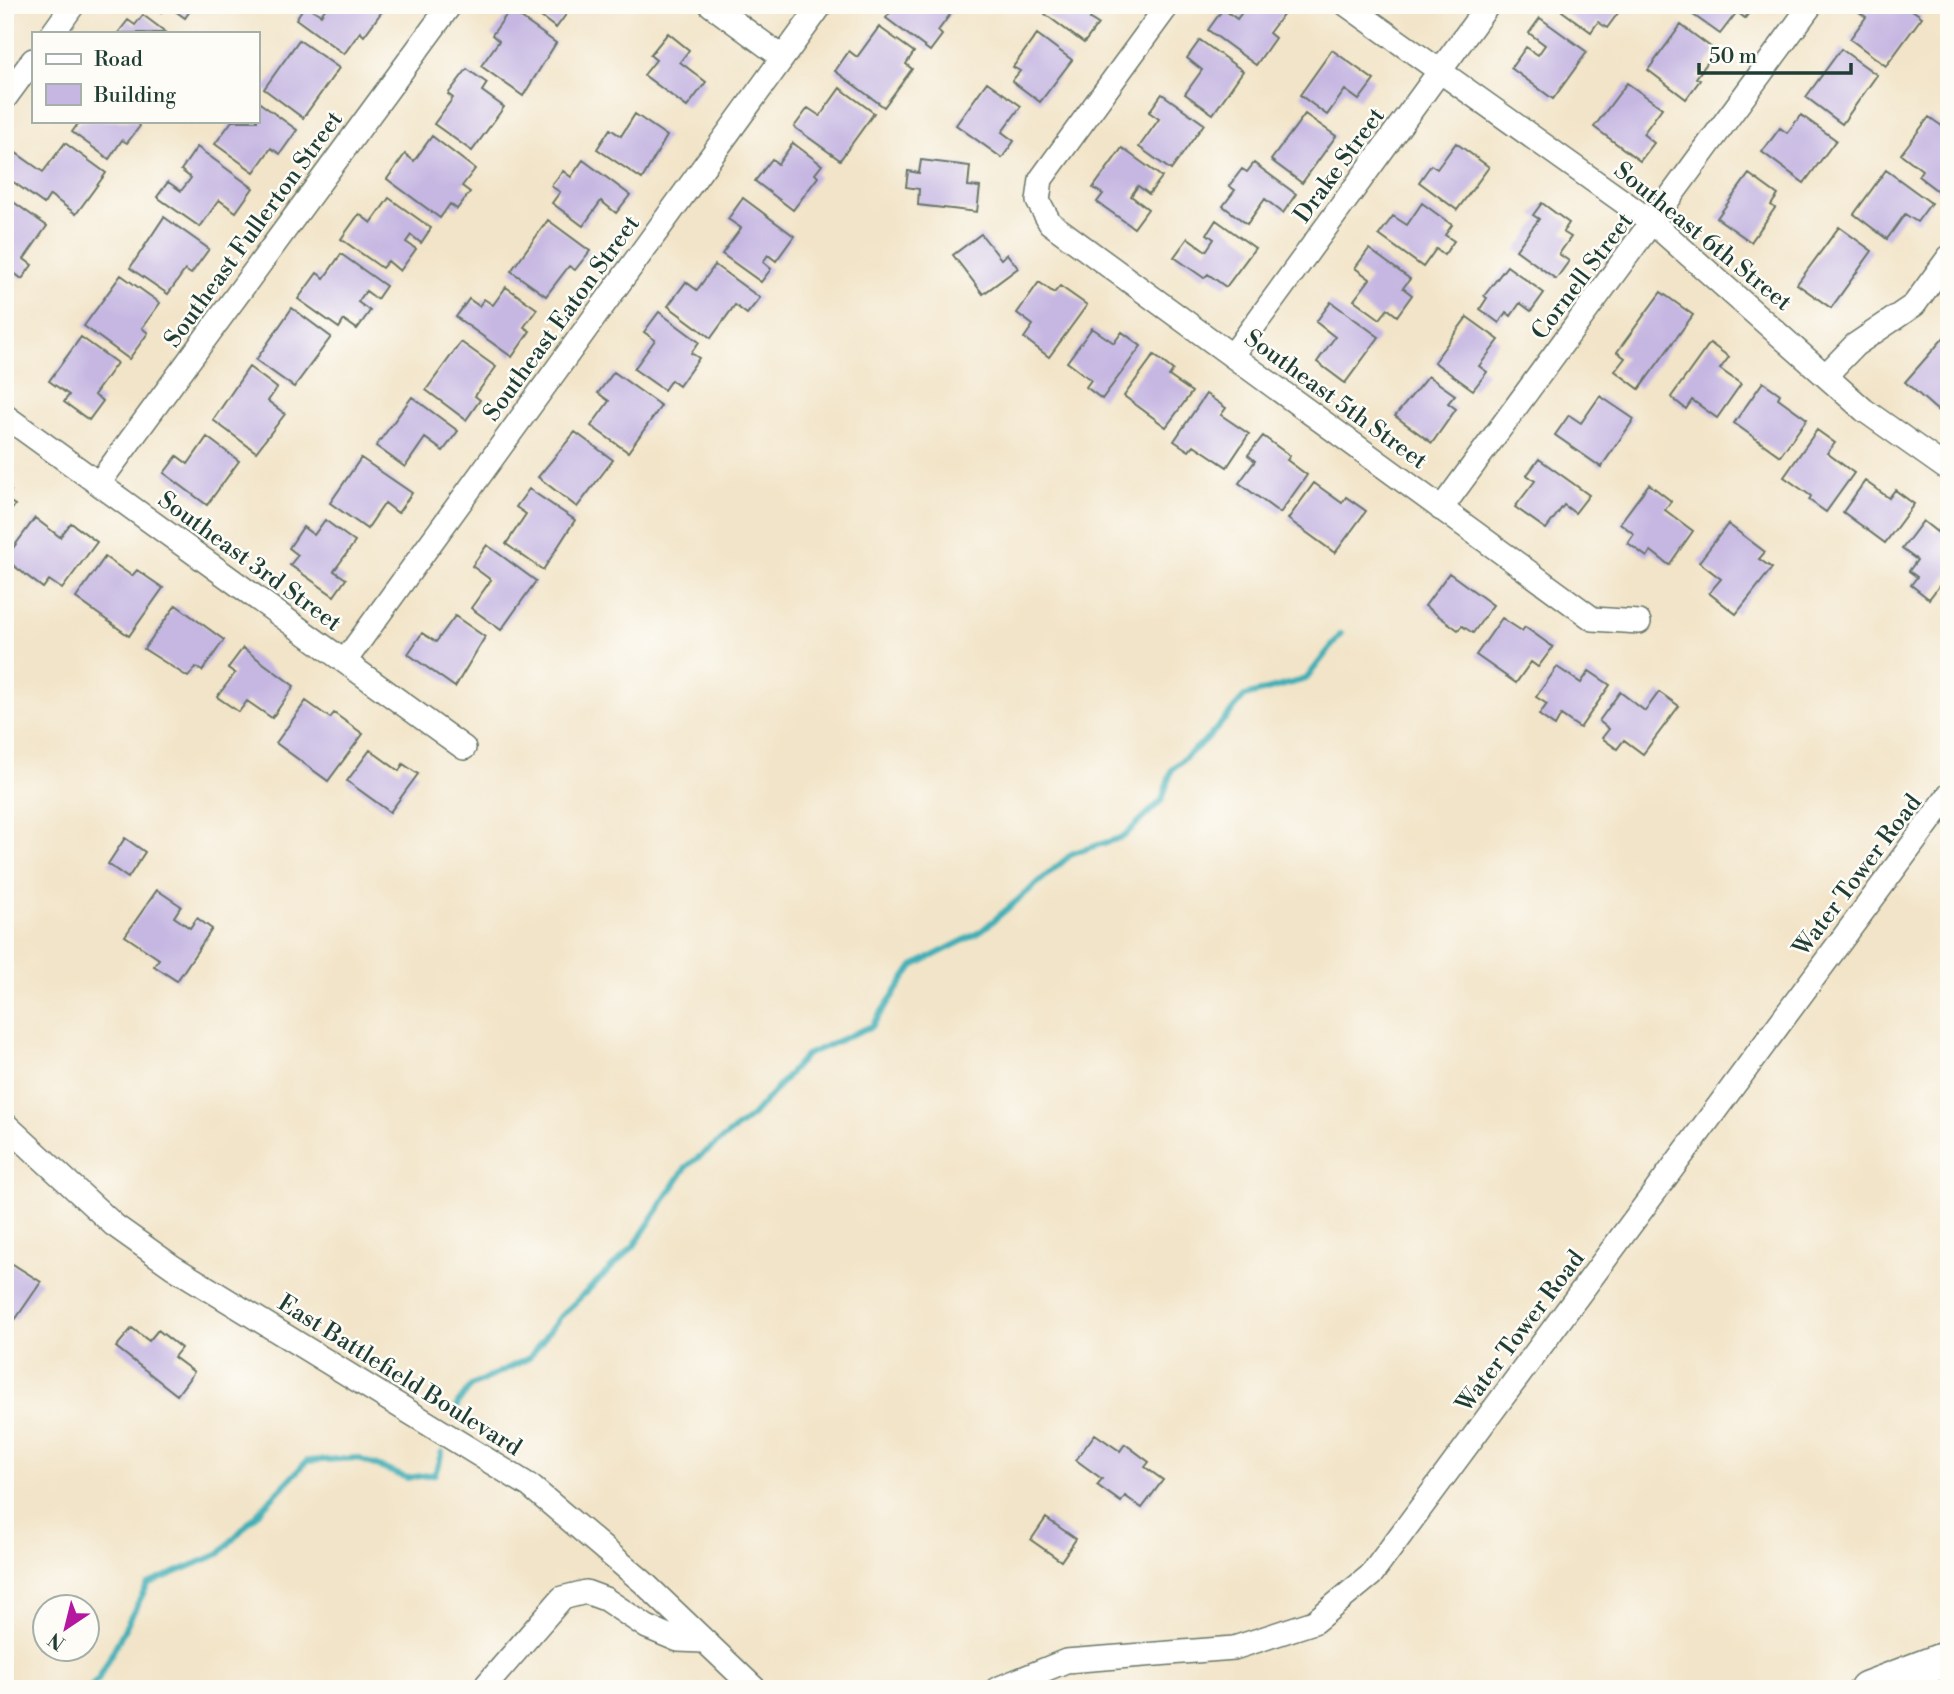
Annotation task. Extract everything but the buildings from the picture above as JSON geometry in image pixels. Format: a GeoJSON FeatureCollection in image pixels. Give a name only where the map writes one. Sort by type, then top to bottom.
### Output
{"type":"FeatureCollection","features":[{"type":"Feature","properties":{"kind":"highway"},"geometry":{"type":"LineString","coordinates":[[1867,1689],[1949,1658]]}},
{"type":"Feature","properties":{"kind":"street"},"geometry":{"type":"LineString","coordinates":[[54,32],[73,5]]}},
{"type":"Feature","properties":{"kind":"street","name":"Southeast Fullerton Street"},"geometry":{"type":"LineString","coordinates":[[99,483],[450,5]]}},
{"type":"Feature","properties":{"kind":"street"},"geometry":{"type":"LineString","coordinates":[[711,5],[782,57]]}},
{"type":"Feature","properties":{"kind":"street","name":"Southeast Eaton Street"},"geometry":{"type":"LineString","coordinates":[[345,661],[821,5]]}},
{"type":"Feature","properties":{"kind":"street","name":"Southeast 5th Street"},"geometry":{"type":"LineString","coordinates":[[1168,5],[1041,179],[1038,201],[1050,223],[1593,619],[1639,622]]}},
{"type":"Feature","properties":{"kind":"street","name":"Southeast 6th Street"},"geometry":{"type":"LineString","coordinates":[[1347,5],[1653,223],[1827,374],[1864,410],[1949,470]]}},
{"type":"Feature","properties":{"kind":"street","name":"Drake Street"},"geometry":{"type":"LineString","coordinates":[[1232,356],[1488,5]]}},
{"type":"Feature","properties":{"kind":"street","name":"Cornell Street"},"geometry":{"type":"LineString","coordinates":[[1441,509],[1811,5]]}},
{"type":"Feature","properties":{"kind":"street"},"geometry":{"type":"LineString","coordinates":[[5,98],[32,61]]}},
{"type":"Feature","properties":{"kind":"street"},"geometry":{"type":"LineString","coordinates":[[1827,374],[1855,345],[1914,305],[1949,257]]}},
{"type":"Feature","properties":{"kind":"street","name":"Southeast 3rd Street"},"geometry":{"type":"LineString","coordinates":[[5,416],[464,748]]}},
{"type":"Feature","properties":{"kind":"street","name":"Water Tower Road"},"geometry":{"type":"LineString","coordinates":[[997,1689],[1066,1661],[1234,1648],[1314,1622],[1371,1575],[1949,795]]}},
{"type":"Feature","properties":{"kind":"street","name":"East Battlefield Boulevard"},"geometry":{"type":"LineString","coordinates":[[5,1124],[114,1225],[173,1267],[530,1486],[643,1581],[755,1689]]}},
{"type":"Feature","properties":{"kind":"street"},"geometry":{"type":"LineString","coordinates":[[483,1689],[562,1598],[586,1592],[605,1599],[647,1627],[678,1640],[703,1641]]}},
{"type":"Feature","properties":{"kind":"waterway"},"geometry":{"type":"LineString","coordinates":[[454,1417],[458,1403],[471,1386],[529,1358],[560,1317],[634,1246],[686,1167],[752,1116],[806,1055],[872,1026],[913,966],[980,932],[1073,853],[1123,837],[1162,800],[1172,769],[1209,737],[1245,696],[1306,679],[1341,634]]}},
{"type":"Feature","properties":{"kind":"waterway"},"geometry":{"type":"LineString","coordinates":[[88,1689],[98,1680],[148,1584],[219,1554],[307,1461],[357,1458],[407,1478],[435,1474],[442,1452]]}}]}
